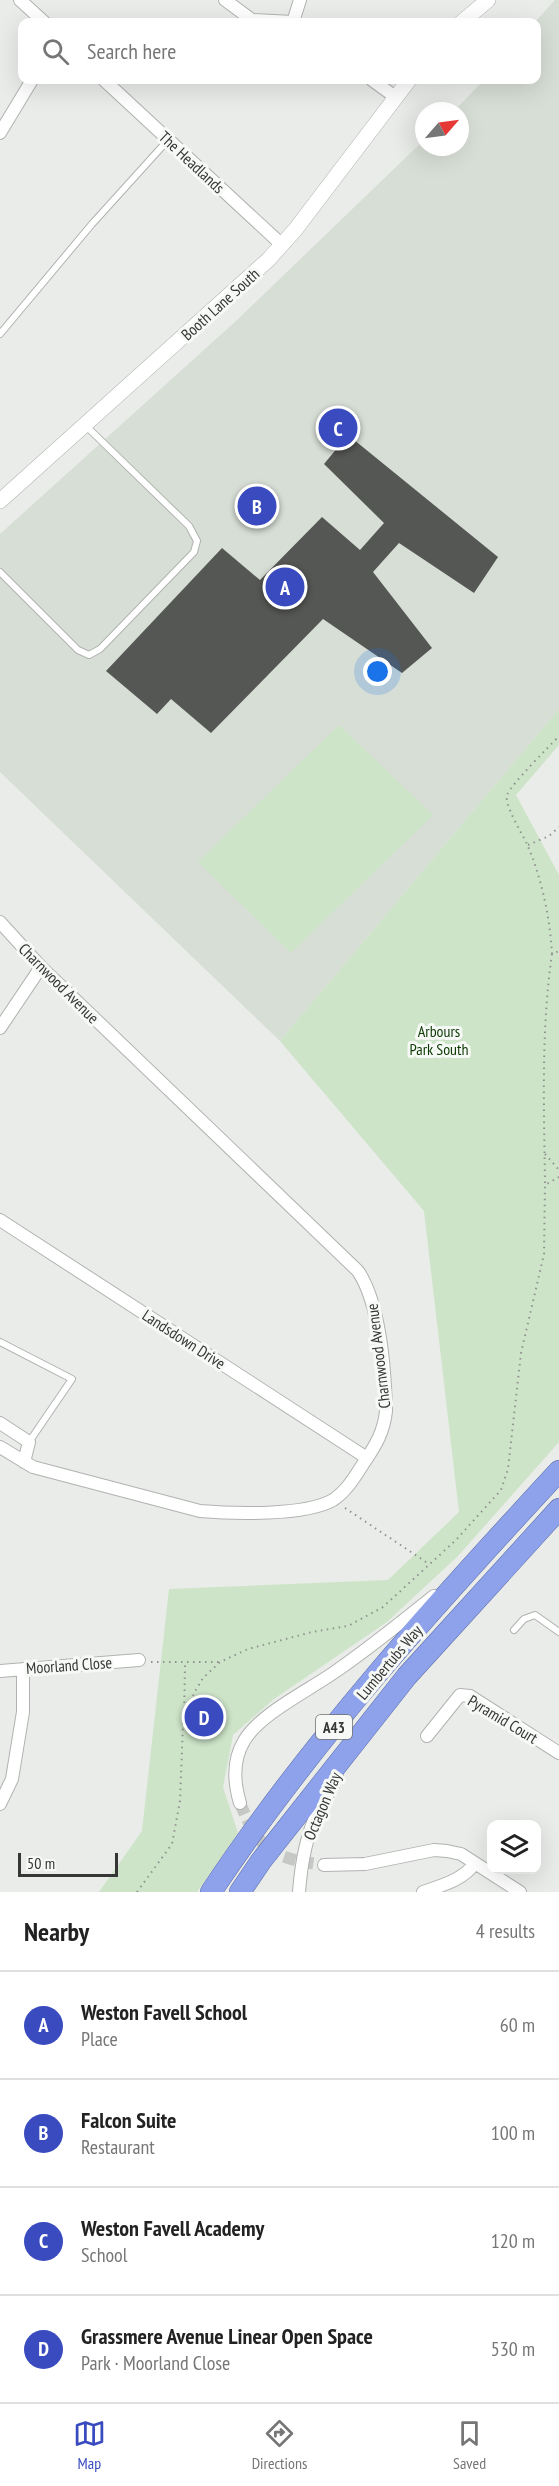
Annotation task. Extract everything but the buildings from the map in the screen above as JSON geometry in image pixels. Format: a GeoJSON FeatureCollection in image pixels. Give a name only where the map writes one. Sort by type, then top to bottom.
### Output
{"type":"FeatureCollection","features":[{"type":"Feature","properties":{"kind":"highway","name":"Lumbertubs Way"},"geometry":{"type":"LineString","coordinates":[[211,1892],[289,1782],[386,1664],[467,1571],[559,1472]]}},
{"type":"Feature","properties":{"kind":"highway","name":"Lumbertubs Way"},"geometry":{"type":"LineString","coordinates":[[240,1892],[261,1861],[407,1676],[559,1509]]}},
{"type":"Feature","properties":{"kind":"street"},"geometry":{"type":"LineString","coordinates":[[20,0],[40,18]]}},
{"type":"Feature","properties":{"kind":"street"},"geometry":{"type":"LineString","coordinates":[[225,0],[249,18]]}},
{"type":"Feature","properties":{"kind":"street"},"geometry":{"type":"LineString","coordinates":[[294,18],[300,0]]}},
{"type":"Feature","properties":{"kind":"street"},"geometry":{"type":"LineString","coordinates":[[467,18],[488,0]]}},
{"type":"Feature","properties":{"kind":"street"},"geometry":{"type":"LineString","coordinates":[[0,133],[30,84]]}},
{"type":"Feature","properties":{"kind":"street","name":"The Headlands"},"geometry":{"type":"LineString","coordinates":[[108,84],[280,244]]}},
{"type":"Feature","properties":{"kind":"street"},"geometry":{"type":"LineString","coordinates":[[378,84],[394,96]]}},
{"type":"Feature","properties":{"kind":"street","name":"Booth Lane South"},"geometry":{"type":"LineString","coordinates":[[0,501],[264,264],[295,230],[405,84]]}},
{"type":"Feature","properties":{"kind":"street","name":"Charnwood Avenue"},"geometry":{"type":"LineString","coordinates":[[0,922],[40,967],[358,1271],[369,1289],[374,1305],[386,1397],[385,1422],[367,1458],[346,1488],[333,1500],[310,1509],[218,1513],[200,1511],[33,1467],[0,1446]]}},
{"type":"Feature","properties":{"kind":"street"},"geometry":{"type":"LineString","coordinates":[[0,1028],[40,967]]}},
{"type":"Feature","properties":{"kind":"street","name":"Landsdown Drive"},"geometry":{"type":"LineString","coordinates":[[0,1220],[367,1458]]}},
{"type":"Feature","properties":{"kind":"street"},"geometry":{"type":"LineString","coordinates":[[0,1423],[29,1442],[24,1462]]}},
{"type":"Feature","properties":{"kind":"street"},"geometry":{"type":"LineString","coordinates":[[240,1803],[234,1782],[237,1762],[243,1742],[257,1725],[379,1640],[467,1571]]}},
{"type":"Feature","properties":{"kind":"street","name":"Moorland Close"},"geometry":{"type":"LineString","coordinates":[[0,1671],[139,1660]]}},
{"type":"Feature","properties":{"kind":"street"},"geometry":{"type":"LineString","coordinates":[[0,1804],[12,1779],[23,1712],[23,1669]]}},
{"type":"Feature","properties":{"kind":"street","name":"Pyramid Court"},"geometry":{"type":"LineString","coordinates":[[427,1736],[460,1695],[470,1696],[559,1753]]}},
{"type":"Feature","properties":{"kind":"street","name":"Octagon Way"},"geometry":{"type":"LineString","coordinates":[[299,1892],[303,1851],[317,1812],[334,1783],[342,1757]]}},
{"type":"Feature","properties":{"kind":"street"},"geometry":{"type":"LineString","coordinates":[[324,1865],[365,1864],[434,1851],[461,1854],[519,1892]]}},
{"type":"Feature","properties":{"kind":"street"},"geometry":{"type":"LineString","coordinates":[[423,1892],[444,1888],[468,1872],[475,1863]]}},
{"type":"Feature","properties":{"kind":"lane"},"geometry":{"type":"LineString","coordinates":[[0,334],[92,224],[168,140]]}},
{"type":"Feature","properties":{"kind":"lane"},"geometry":{"type":"LineString","coordinates":[[0,572],[78,650],[89,655],[100,648],[194,552],[197,540],[189,526],[85,426]]}},
{"type":"Feature","properties":{"kind":"lane"},"geometry":{"type":"LineString","coordinates":[[0,1342],[72,1379],[29,1442]]}},
{"type":"Feature","properties":{"kind":"lane"},"geometry":{"type":"LineString","coordinates":[[514,1630],[524,1619],[535,1615],[559,1632]]}},
{"type":"Feature","properties":{"kind":"path"},"geometry":{"type":"LineString","coordinates":[[183,1724],[203,1678],[220,1662],[249,1648],[277,1640],[348,1626],[384,1607],[456,1540],[501,1490],[508,1469],[521,1353],[544,1254],[543,1076],[546,994],[552,954],[550,919],[528,846],[506,803],[507,795],[559,736]]}},
{"type":"Feature","properties":{"kind":"path"},"geometry":{"type":"LineString","coordinates":[[528,846],[549,836],[559,827]]}},
{"type":"Feature","properties":{"kind":"path"},"geometry":{"type":"LineString","coordinates":[[552,954],[559,951]]}},
{"type":"Feature","properties":{"kind":"path"},"geometry":{"type":"LineString","coordinates":[[545,1154],[559,1170]]}},
{"type":"Feature","properties":{"kind":"path"},"geometry":{"type":"LineString","coordinates":[[545,1185],[559,1177]]}},
{"type":"Feature","properties":{"kind":"path"},"geometry":{"type":"LineString","coordinates":[[333,1500],[429,1564]]}},
{"type":"Feature","properties":{"kind":"path"},"geometry":{"type":"LineString","coordinates":[[139,1660],[220,1662]]}},
{"type":"Feature","properties":{"kind":"path"},"geometry":{"type":"LineString","coordinates":[[137,1892],[172,1844],[180,1801],[185,1662]]}},
{"type":"Feature","properties":{"kind":"shaded area"},"geometry":{"type":"Polygon","coordinates":[[[555,0],[559,0],[559,709],[280,1041],[0,772],[0,534],[236,321],[415,149],[415,156],[469,156],[469,102],[463,102],[480,84],[541,84],[541,18],[539,18],[555,0]]]}},
{"type":"Feature","properties":{"kind":"green space","name":"Arbours Park South"},"geometry":{"type":"Polygon","coordinates":[[[559,709],[559,745],[516,795],[559,875],[559,1442],[458,1556],[387,1622],[274,1699],[233,1735],[223,1787],[238,1833],[197,1892],[99,1892],[142,1831],[169,1589],[388,1580],[459,1512],[424,1211],[280,1041],[559,709]]]}},
{"type":"Feature","properties":{"kind":"green space"},"geometry":{"type":"Polygon","coordinates":[[[339,725],[433,815],[291,953],[198,862],[339,725]]]}},
{"type":"Feature","properties":{"kind":"tunnel"},"geometry":{"type":"LineString","coordinates":[[240,1803],[254,1832],[270,1850],[292,1859],[324,1865]]}},
{"type":"Feature","properties":{"kind":"place","name":"Weston Favell Academy"},"geometry":{"type":"Point","coordinates":[338,428]}},
{"type":"Feature","properties":{"kind":"place","name":"Falcon Suite"},"geometry":{"type":"Point","coordinates":[257,506]}},
{"type":"Feature","properties":{"kind":"place","name":"Weston Favell School"},"geometry":{"type":"Point","coordinates":[285,587]}},
{"type":"Feature","properties":{"kind":"place","name":"Grassmere Avenue Linear Open Space"},"geometry":{"type":"Point","coordinates":[204,1717]}}]}
